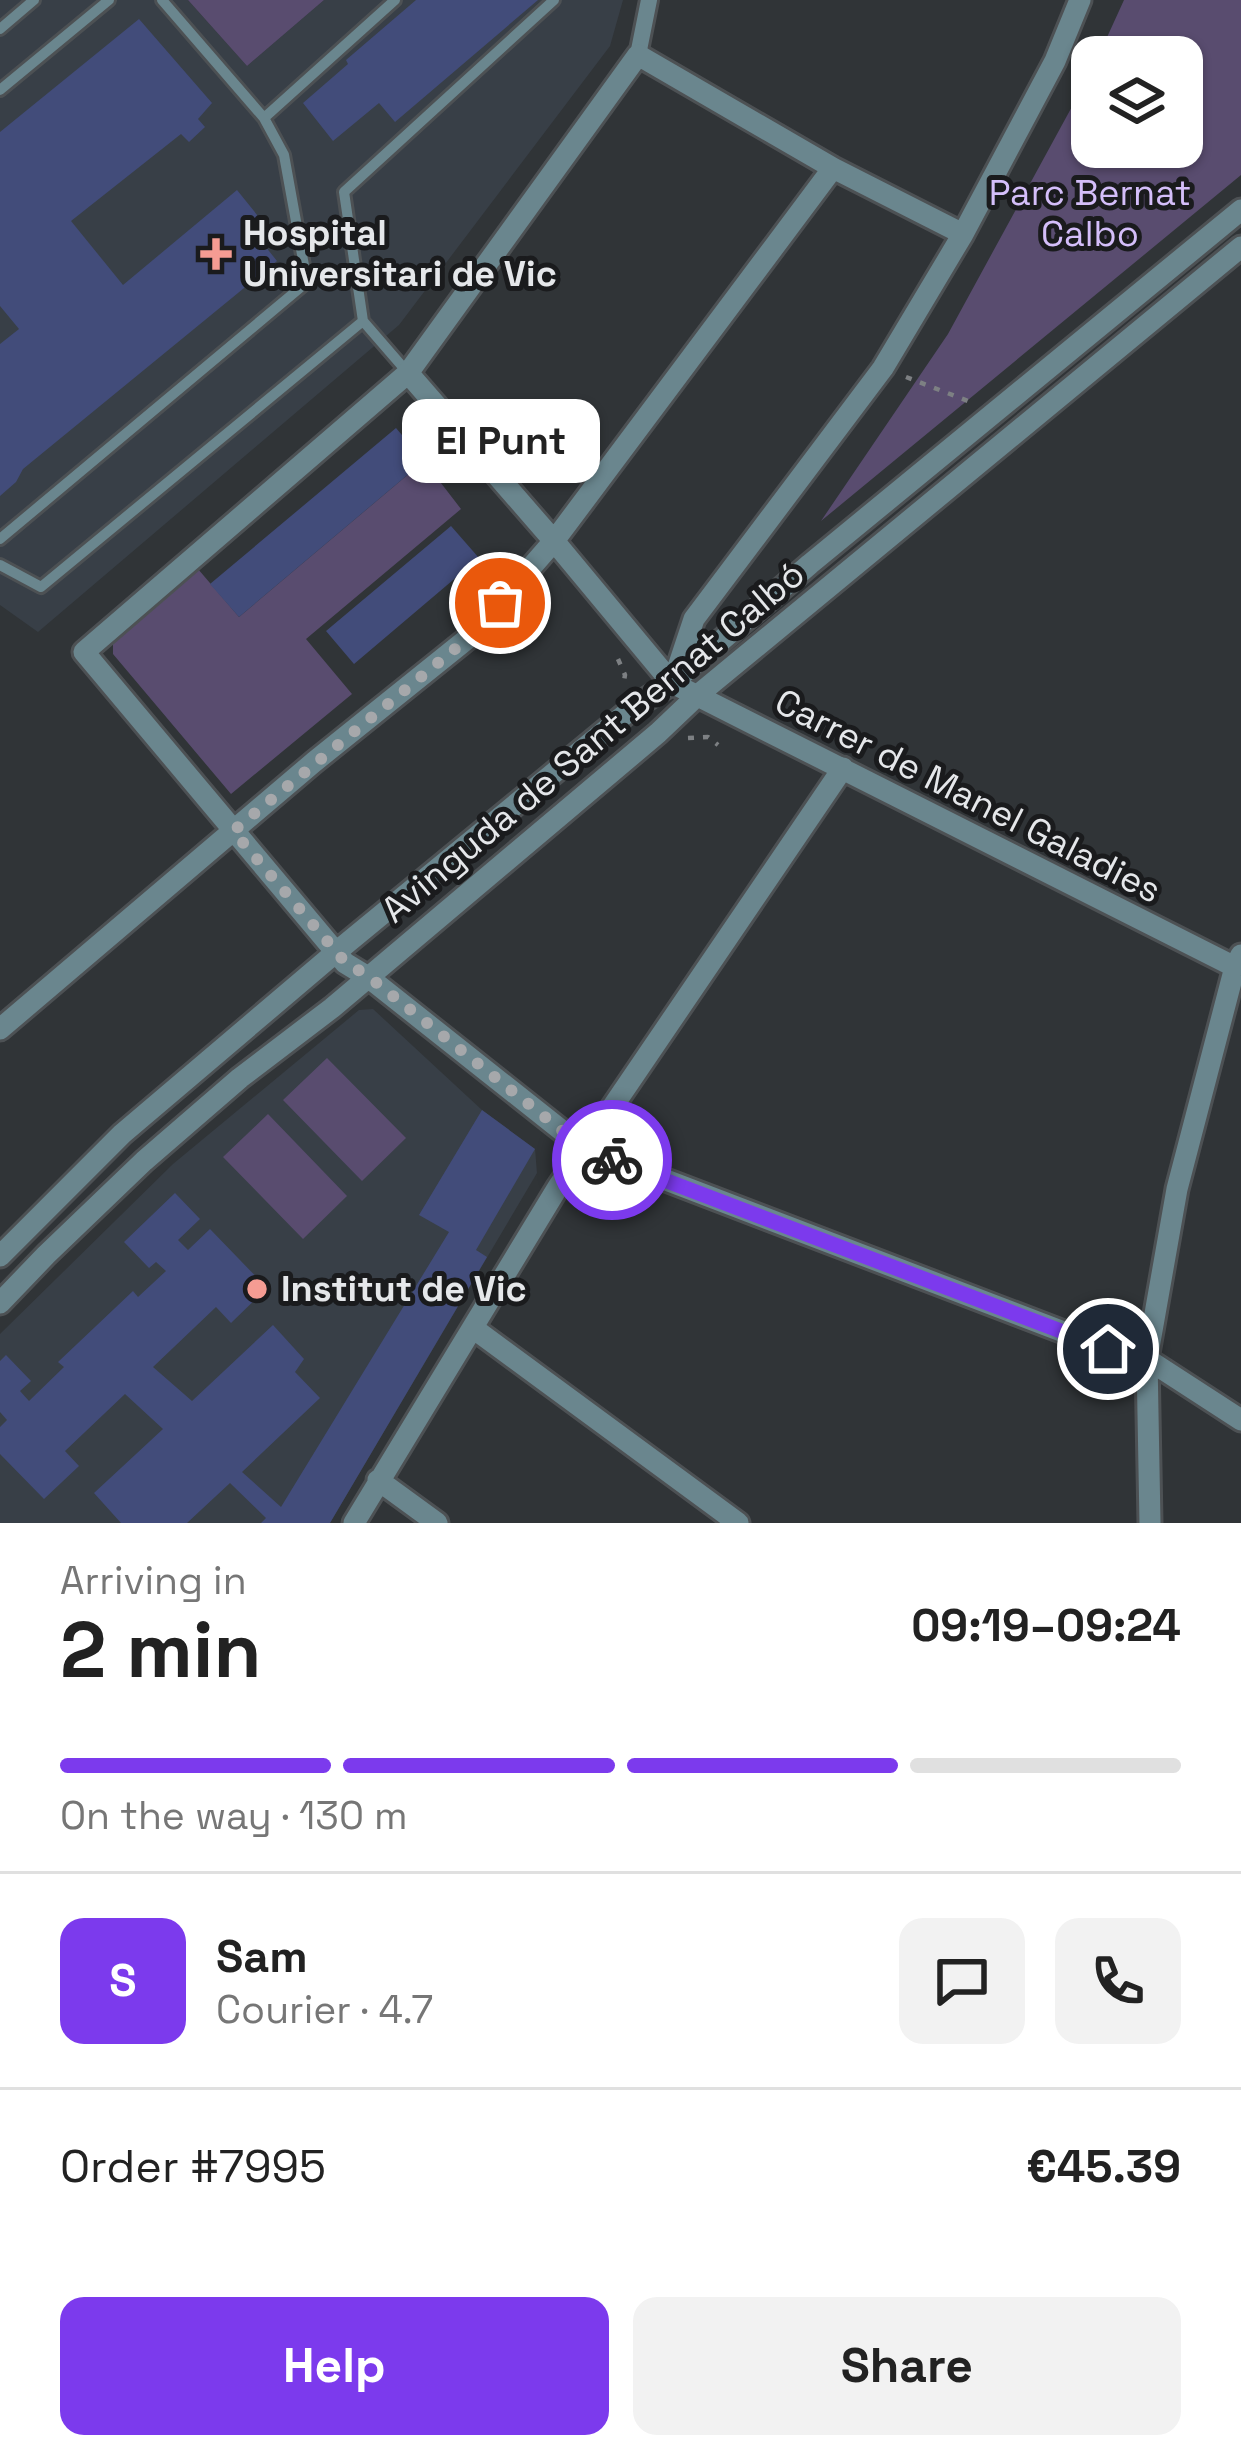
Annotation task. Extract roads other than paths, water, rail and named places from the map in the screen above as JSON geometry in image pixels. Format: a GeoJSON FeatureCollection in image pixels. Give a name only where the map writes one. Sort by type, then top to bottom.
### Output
{"type":"FeatureCollection","features":[{"type":"Feature","properties":{"kind":"street"},"geometry":{"type":"LineString","coordinates":[[649,0],[638,55],[408,373],[84,652],[335,953],[585,1149],[1108,1349],[1148,1360],[1241,1420]]}},
{"type":"Feature","properties":{"kind":"street"},"geometry":{"type":"LineString","coordinates":[[672,683],[694,619],[884,368],[963,234],[1055,61],[1080,0]]}},
{"type":"Feature","properties":{"kind":"street"},"geometry":{"type":"LineString","coordinates":[[638,55],[832,168],[963,234]]}},
{"type":"Feature","properties":{"kind":"street"},"geometry":{"type":"LineString","coordinates":[[0,1029],[472,635],[554,541],[832,168]]}},
{"type":"Feature","properties":{"kind":"street","name":"Avinguda de Sant Bernat Calbó"},"geometry":{"type":"LineString","coordinates":[[0,1256],[122,1134],[335,953],[634,706],[672,683],[1241,210]]}},
{"type":"Feature","properties":{"kind":"street","name":"Avinguda de Sant Bernat Calbó"},"geometry":{"type":"LineString","coordinates":[[0,1303],[144,1161],[240,1078],[332,1008],[658,734],[699,694],[1241,247]]}},
{"type":"Feature","properties":{"kind":"street"},"geometry":{"type":"LineString","coordinates":[[408,373],[672,683]]}},
{"type":"Feature","properties":{"kind":"street","name":"Carrer de Manel Galadies"},"geometry":{"type":"LineString","coordinates":[[672,683],[1238,961]]}},
{"type":"Feature","properties":{"kind":"street"},"geometry":{"type":"LineString","coordinates":[[354,1523],[558,1186],[843,768]]}},
{"type":"Feature","properties":{"kind":"street"},"geometry":{"type":"LineString","coordinates":[[1150,1523],[1148,1360],[1177,1189],[1238,961]]}},
{"type":"Feature","properties":{"kind":"street"},"geometry":{"type":"LineString","coordinates":[[473,1328],[738,1523]]}},
{"type":"Feature","properties":{"kind":"street"},"geometry":{"type":"LineString","coordinates":[[378,1480],[437,1523]]}},
{"type":"Feature","properties":{"kind":"lane"},"geometry":{"type":"LineString","coordinates":[[0,29],[34,0]]}},
{"type":"Feature","properties":{"kind":"lane"},"geometry":{"type":"LineString","coordinates":[[0,90],[109,0]]}},
{"type":"Feature","properties":{"kind":"lane"},"geometry":{"type":"LineString","coordinates":[[0,539],[308,283],[284,155],[264,118],[162,0]]}},
{"type":"Feature","properties":{"kind":"lane"},"geometry":{"type":"LineString","coordinates":[[264,118],[395,0]]}},
{"type":"Feature","properties":{"kind":"lane"},"geometry":{"type":"LineString","coordinates":[[408,373],[363,321],[344,192],[554,0]]}},
{"type":"Feature","properties":{"kind":"lane"},"geometry":{"type":"LineString","coordinates":[[0,565],[41,587],[363,321]]}},
{"type":"Feature","properties":{"kind":"place","name":"Hospital Universitari de Vic"},"geometry":{"type":"Point","coordinates":[216,254]}},
{"type":"Feature","properties":{"kind":"place","name":"El Punt"},"geometry":{"type":"Point","coordinates":[500,603]}},
{"type":"Feature","properties":{"kind":"place","name":"Institut de Vic"},"geometry":{"type":"Point","coordinates":[257,1289]}},
{"type":"Feature","properties":{"kind":"park label","name":"Parc Bernat Calbo"},"geometry":{"type":"Point","coordinates":[1090,214]}}]}
